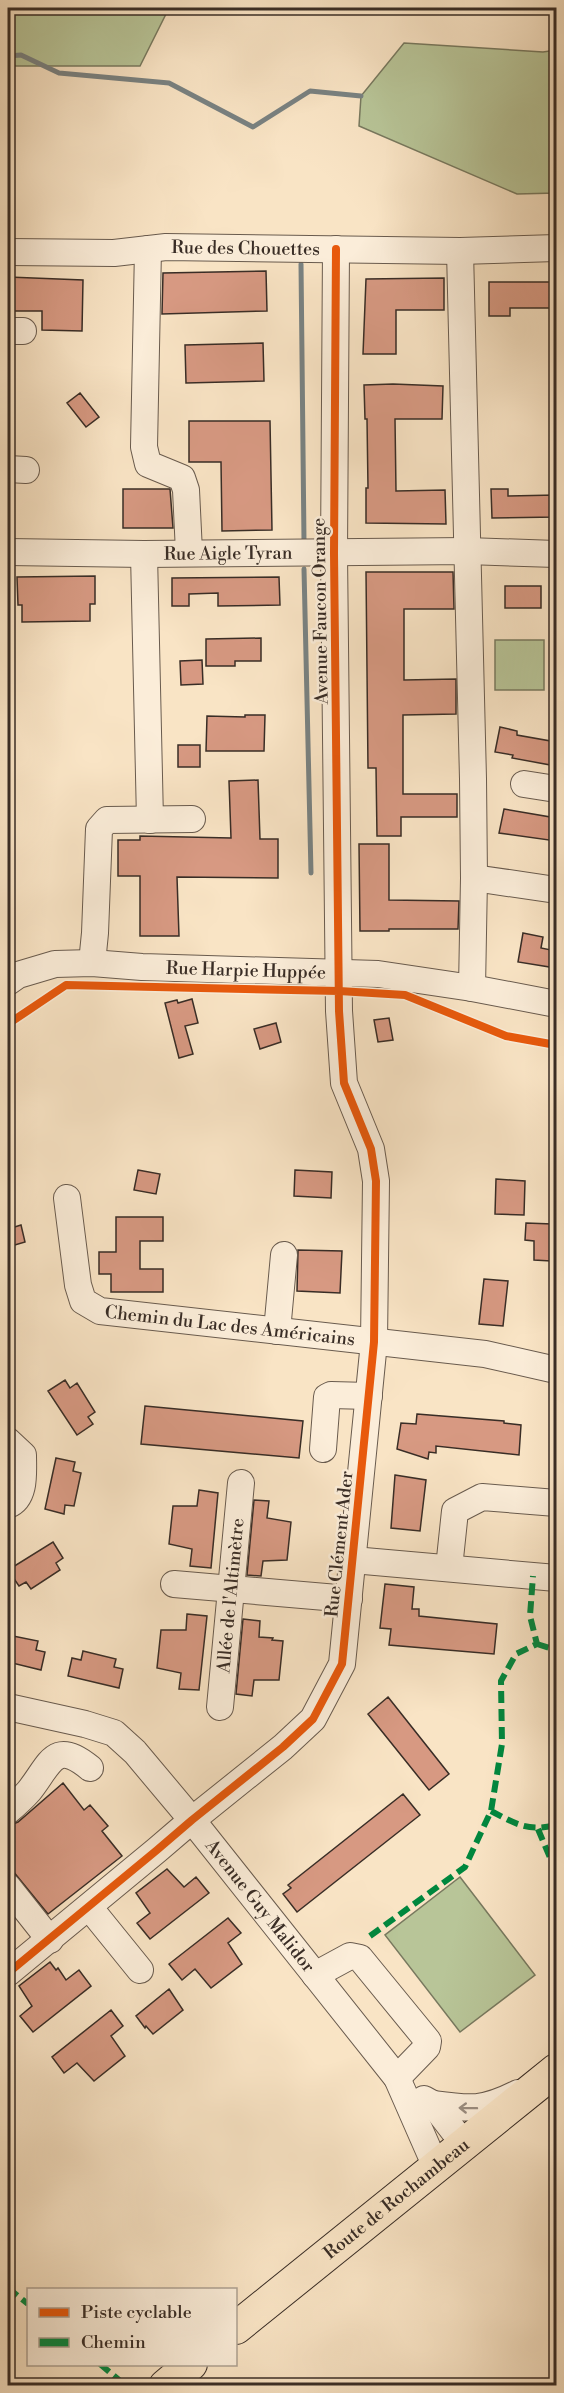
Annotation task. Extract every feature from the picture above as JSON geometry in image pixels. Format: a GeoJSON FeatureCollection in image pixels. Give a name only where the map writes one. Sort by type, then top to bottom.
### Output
{"type":"FeatureCollection","features":[{"type":"Feature","properties":{"kind":"main road","name":"Route de Rochambeau"},"geometry":{"type":"LineString","coordinates":[[237,2327],[548,2076]]}},
{"type":"Feature","properties":{"kind":"main road"},"geometry":{"type":"LineString","coordinates":[[165,2385],[189,2366]]}},
{"type":"Feature","properties":{"kind":"street","name":"Rue des Chouettes"},"geometry":{"type":"LineString","coordinates":[[8,252],[114,253],[166,247],[460,251],[556,248]]}},
{"type":"Feature","properties":{"kind":"street"},"geometry":{"type":"LineString","coordinates":[[148,249],[144,447],[148,464],[182,478],[186,490],[189,552]]}},
{"type":"Feature","properties":{"kind":"street","name":"Avenue Faucon Orange"},"geometry":{"type":"LineString","coordinates":[[336,249],[334,553],[339,973]]}},
{"type":"Feature","properties":{"kind":"street"},"geometry":{"type":"LineString","coordinates":[[460,251],[474,878],[472,988]]}},
{"type":"Feature","properties":{"kind":"street","name":"Rue Aigle Tyran"},"geometry":{"type":"LineString","coordinates":[[8,552],[144,554],[467,551],[556,554]]}},
{"type":"Feature","properties":{"kind":"street"},"geometry":{"type":"LineString","coordinates":[[144,554],[150,820]]}},
{"type":"Feature","properties":{"kind":"street"},"geometry":{"type":"LineString","coordinates":[[524,784],[556,789]]}},
{"type":"Feature","properties":{"kind":"street"},"geometry":{"type":"LineString","coordinates":[[92,963],[99,829],[107,820],[192,819]]}},
{"type":"Feature","properties":{"kind":"street"},"geometry":{"type":"LineString","coordinates":[[474,878],[556,890]]}},
{"type":"Feature","properties":{"kind":"street","name":"Rue Harpie Huppée"},"geometry":{"type":"LineString","coordinates":[[8,982],[18,975],[55,964],[92,963],[403,977],[556,1004]]}},
{"type":"Feature","properties":{"kind":"street","name":"Rue Clément Ader"},"geometry":{"type":"LineString","coordinates":[[8,1973],[192,1820],[283,1748],[313,1719],[342,1664],[374,1342],[376,1181],[371,1149],[344,1083],[339,973]]}},
{"type":"Feature","properties":{"kind":"street","name":"Chemin du Lac des Américains"},"geometry":{"type":"LineString","coordinates":[[67,1198],[82,1301],[100,1311],[485,1354],[556,1370]]}},
{"type":"Feature","properties":{"kind":"street"},"geometry":{"type":"LineString","coordinates":[[277,1331],[284,1255]]}},
{"type":"Feature","properties":{"kind":"street"},"geometry":{"type":"LineString","coordinates":[[323,1449],[327,1397],[332,1395],[369,1396]]}},
{"type":"Feature","properties":{"kind":"street"},"geometry":{"type":"LineString","coordinates":[[8,1441],[23,1455],[24,1484],[13,1503],[8,1505]]}},
{"type":"Feature","properties":{"kind":"street","name":"Allée de l'Altimètre"},"geometry":{"type":"LineString","coordinates":[[220,1707],[241,1484]]}},
{"type":"Feature","properties":{"kind":"street"},"geometry":{"type":"LineString","coordinates":[[449,1568],[455,1511],[482,1497],[556,1503]]}},
{"type":"Feature","properties":{"kind":"street"},"geometry":{"type":"LineString","coordinates":[[353,1560],[556,1578]]}},
{"type":"Feature","properties":{"kind":"street"},"geometry":{"type":"LineString","coordinates":[[174,1584],[349,1599]]}},
{"type":"Feature","properties":{"kind":"street","name":"Avenue Guy Malidor"},"geometry":{"type":"LineString","coordinates":[[8,1707],[85,1724],[114,1733],[135,1752],[192,1820],[399,2081],[418,2130],[436,2167]]}},
{"type":"Feature","properties":{"kind":"street"},"geometry":{"type":"LineString","coordinates":[[8,1811],[28,1792],[53,1759],[61,1755],[75,1756],[90,1768]]}},
{"type":"Feature","properties":{"kind":"street"},"geometry":{"type":"LineString","coordinates":[[8,1887],[50,1940]]}},
{"type":"Feature","properties":{"kind":"street"},"geometry":{"type":"LineString","coordinates":[[89,1907],[140,1970]]}},
{"type":"Feature","properties":{"kind":"street"},"geometry":{"type":"LineString","coordinates":[[315,1975],[350,1956],[360,1958],[428,2041],[427,2047],[399,2081]]}},
{"type":"Feature","properties":{"kind":"street","name":"Avenue Guy Malidor"},"geometry":{"type":"LineString","coordinates":[[433,2104],[472,2109],[500,2102],[548,2076]]}},
{"type":"Feature","properties":{"kind":"street","name":"Avenue Guy Malidor"},"geometry":{"type":"LineString","coordinates":[[399,2081],[433,2104],[463,2143]]}},
{"type":"Feature","properties":{"kind":"green space"},"geometry":{"type":"Polygon","coordinates":[[[8,8],[169,8],[140,66],[15,66],[8,49],[8,8]]]}},
{"type":"Feature","properties":{"kind":"green space"},"geometry":{"type":"Polygon","coordinates":[[[404,43],[543,52],[556,50],[556,193],[517,194],[359,126],[361,96],[404,43]]]}},
{"type":"Feature","properties":{"kind":"green space"},"geometry":{"type":"Polygon","coordinates":[[[495,640],[544,640],[544,690],[495,690],[495,640]]]}},
{"type":"Feature","properties":{"kind":"green space"},"geometry":{"type":"Polygon","coordinates":[[[460,1877],[535,1975],[460,2032],[385,1935],[460,1877]]]}},
{"type":"Feature","properties":{"kind":"building"},"geometry":{"type":"Polygon","coordinates":[[[266,271],[267,311],[162,314],[163,273],[266,271]]]}},
{"type":"Feature","properties":{"kind":"building"},"geometry":{"type":"Polygon","coordinates":[[[8,277],[83,280],[82,331],[42,330],[42,311],[8,311],[8,277]]]}},
{"type":"Feature","properties":{"kind":"building"},"geometry":{"type":"Polygon","coordinates":[[[444,278],[444,310],[396,310],[396,354],[363,354],[366,279],[444,278]]]}},
{"type":"Feature","properties":{"kind":"building"},"geometry":{"type":"Polygon","coordinates":[[[489,282],[555,282],[555,308],[510,308],[510,316],[489,316],[489,282]]]}},
{"type":"Feature","properties":{"kind":"building"},"geometry":{"type":"Polygon","coordinates":[[[263,343],[264,381],[186,383],[185,345],[263,343]]]}},
{"type":"Feature","properties":{"kind":"building"},"geometry":{"type":"Polygon","coordinates":[[[364,385],[443,386],[442,419],[395,419],[396,491],[445,490],[446,524],[366,523],[367,419],[365,419],[364,385]]]}},
{"type":"Feature","properties":{"kind":"building"},"geometry":{"type":"Polygon","coordinates":[[[80,393],[99,417],[86,427],[67,403],[80,393]]]}},
{"type":"Feature","properties":{"kind":"building"},"geometry":{"type":"Polygon","coordinates":[[[189,421],[270,421],[272,530],[222,531],[221,462],[189,462],[189,421]]]}},
{"type":"Feature","properties":{"kind":"building"},"geometry":{"type":"Polygon","coordinates":[[[123,489],[170,489],[173,528],[123,528],[123,489]]]}},
{"type":"Feature","properties":{"kind":"building"},"geometry":{"type":"Polygon","coordinates":[[[491,489],[508,489],[508,496],[556,495],[556,517],[492,518],[491,489]]]}},
{"type":"Feature","properties":{"kind":"building"},"geometry":{"type":"Polygon","coordinates":[[[366,572],[453,572],[454,609],[404,609],[404,680],[456,679],[456,714],[403,715],[403,794],[457,794],[457,817],[401,817],[401,836],[377,836],[376,768],[368,768],[366,572]]]}},
{"type":"Feature","properties":{"kind":"building"},"geometry":{"type":"Polygon","coordinates":[[[95,576],[95,604],[90,604],[90,621],[22,622],[22,605],[18,605],[17,577],[95,576]]]}},
{"type":"Feature","properties":{"kind":"building"},"geometry":{"type":"Polygon","coordinates":[[[279,577],[280,605],[218,606],[218,593],[189,594],[189,606],[172,606],[172,578],[279,577]]]}},
{"type":"Feature","properties":{"kind":"building"},"geometry":{"type":"Polygon","coordinates":[[[505,586],[541,586],[541,608],[505,608],[505,586]]]}},
{"type":"Feature","properties":{"kind":"building"},"geometry":{"type":"Polygon","coordinates":[[[261,638],[261,661],[235,661],[235,666],[206,666],[206,639],[261,638]]]}},
{"type":"Feature","properties":{"kind":"building"},"geometry":{"type":"Polygon","coordinates":[[[202,660],[203,684],[181,685],[180,661],[202,660]]]}},
{"type":"Feature","properties":{"kind":"building"},"geometry":{"type":"Polygon","coordinates":[[[245,715],[265,715],[264,751],[206,751],[207,716],[245,717],[245,715]]]}},
{"type":"Feature","properties":{"kind":"building"},"geometry":{"type":"Polygon","coordinates":[[[500,727],[517,731],[517,735],[556,742],[556,766],[512,758],[513,755],[495,752],[500,727]]]}},
{"type":"Feature","properties":{"kind":"building"},"geometry":{"type":"Polygon","coordinates":[[[178,745],[200,745],[200,767],[178,767],[178,745]]]}},
{"type":"Feature","properties":{"kind":"building"},"geometry":{"type":"Polygon","coordinates":[[[258,780],[260,839],[278,839],[278,878],[177,877],[179,936],[140,936],[140,876],[118,876],[118,840],[140,840],[140,836],[231,838],[229,781],[258,780]]]}},
{"type":"Feature","properties":{"kind":"building"},"geometry":{"type":"Polygon","coordinates":[[[504,809],[556,818],[556,841],[499,833],[504,809]]]}},
{"type":"Feature","properties":{"kind":"building"},"geometry":{"type":"Polygon","coordinates":[[[359,844],[389,844],[389,900],[459,901],[458,929],[360,931],[359,844]]]}},
{"type":"Feature","properties":{"kind":"building"},"geometry":{"type":"Polygon","coordinates":[[[523,933],[543,937],[541,948],[556,951],[556,968],[518,962],[523,933]]]}},
{"type":"Feature","properties":{"kind":"building"},"geometry":{"type":"Polygon","coordinates":[[[192,999],[198,1023],[185,1026],[193,1054],[179,1058],[165,1003],[177,1000],[178,1003],[192,999]]]}},
{"type":"Feature","properties":{"kind":"building"},"geometry":{"type":"Polygon","coordinates":[[[389,1018],[393,1040],[378,1042],[374,1020],[389,1018]]]}},
{"type":"Feature","properties":{"kind":"building"},"geometry":{"type":"Polygon","coordinates":[[[276,1023],[281,1042],[260,1049],[254,1029],[276,1023]]]}},
{"type":"Feature","properties":{"kind":"building"},"geometry":{"type":"Polygon","coordinates":[[[138,1170],[160,1174],[156,1194],[134,1190],[138,1170]]]}},
{"type":"Feature","properties":{"kind":"building"},"geometry":{"type":"Polygon","coordinates":[[[295,1170],[332,1172],[331,1198],[294,1196],[295,1170]]]}},
{"type":"Feature","properties":{"kind":"building"},"geometry":{"type":"Polygon","coordinates":[[[496,1179],[525,1181],[524,1215],[495,1214],[496,1179]]]}},
{"type":"Feature","properties":{"kind":"building"},"geometry":{"type":"Polygon","coordinates":[[[116,1217],[163,1217],[163,1241],[140,1241],[140,1269],[163,1269],[163,1292],[111,1292],[111,1274],[99,1274],[99,1252],[116,1252],[116,1217]]]}},
{"type":"Feature","properties":{"kind":"building"},"geometry":{"type":"Polygon","coordinates":[[[526,1223],[552,1224],[551,1261],[534,1260],[534,1241],[525,1240],[526,1223]]]}},
{"type":"Feature","properties":{"kind":"building"},"geometry":{"type":"Polygon","coordinates":[[[21,1225],[25,1242],[8,1247],[8,1229],[21,1225]]]}},
{"type":"Feature","properties":{"kind":"building"},"geometry":{"type":"Polygon","coordinates":[[[298,1250],[342,1251],[340,1293],[297,1291],[298,1250]]]}},
{"type":"Feature","properties":{"kind":"building"},"geometry":{"type":"Polygon","coordinates":[[[484,1279],[508,1281],[503,1326],[479,1324],[484,1279]]]}},
{"type":"Feature","properties":{"kind":"building"},"geometry":{"type":"Polygon","coordinates":[[[65,1380],[70,1388],[77,1383],[95,1412],[88,1417],[93,1424],[77,1435],[48,1391],[65,1380]]]}},
{"type":"Feature","properties":{"kind":"building"},"geometry":{"type":"Polygon","coordinates":[[[145,1406],[303,1421],[299,1458],[141,1444],[145,1406]]]}},
{"type":"Feature","properties":{"kind":"building"},"geometry":{"type":"Polygon","coordinates":[[[417,1414],[504,1421],[504,1423],[521,1425],[519,1455],[436,1446],[436,1453],[429,1452],[428,1459],[397,1449],[401,1423],[416,1424],[417,1414]]]}},
{"type":"Feature","properties":{"kind":"building"},"geometry":{"type":"Polygon","coordinates":[[[56,1458],[75,1462],[73,1471],[81,1473],[74,1506],[65,1505],[64,1514],[45,1509],[56,1458]]]}},
{"type":"Feature","properties":{"kind":"building"},"geometry":{"type":"Polygon","coordinates":[[[395,1475],[426,1480],[420,1531],[391,1528],[395,1475]]]}},
{"type":"Feature","properties":{"kind":"building"},"geometry":{"type":"Polygon","coordinates":[[[199,1490],[218,1493],[211,1568],[190,1566],[192,1549],[169,1544],[173,1506],[197,1506],[199,1490]]]}},
{"type":"Feature","properties":{"kind":"building"},"geometry":{"type":"Polygon","coordinates":[[[254,1500],[269,1501],[267,1518],[291,1522],[287,1560],[263,1561],[261,1576],[247,1575],[254,1500]]]}},
{"type":"Feature","properties":{"kind":"building"},"geometry":{"type":"Polygon","coordinates":[[[53,1542],[63,1558],[56,1563],[60,1570],[31,1589],[26,1582],[19,1586],[8,1570],[53,1542]]]}},
{"type":"Feature","properties":{"kind":"building"},"geometry":{"type":"Polygon","coordinates":[[[385,1584],[414,1587],[412,1609],[419,1609],[419,1616],[497,1624],[494,1654],[389,1645],[391,1629],[380,1628],[385,1584]]]}},
{"type":"Feature","properties":{"kind":"building"},"geometry":{"type":"Polygon","coordinates":[[[187,1614],[207,1616],[199,1690],[179,1689],[181,1673],[157,1668],[161,1630],[186,1630],[187,1614]]]}},
{"type":"Feature","properties":{"kind":"building"},"geometry":{"type":"Polygon","coordinates":[[[243,1619],[260,1621],[259,1637],[283,1641],[279,1680],[254,1680],[252,1696],[236,1694],[243,1619]]]}},
{"type":"Feature","properties":{"kind":"building"},"geometry":{"type":"Polygon","coordinates":[[[8,1635],[38,1641],[36,1650],[45,1652],[41,1670],[8,1662],[8,1635]]]}},
{"type":"Feature","properties":{"kind":"building"},"geometry":{"type":"Polygon","coordinates":[[[83,1651],[116,1659],[114,1667],[123,1669],[119,1688],[68,1676],[72,1658],[81,1660],[83,1651]]]}},
{"type":"Feature","properties":{"kind":"building"},"geometry":{"type":"Polygon","coordinates":[[[388,1697],[449,1774],[429,1790],[368,1714],[388,1697]]]}},
{"type":"Feature","properties":{"kind":"building"},"geometry":{"type":"Polygon","coordinates":[[[63,1783],[84,1810],[90,1805],[108,1826],[102,1831],[122,1856],[48,1914],[8,1865],[8,1826],[18,1822],[63,1783]]]}},
{"type":"Feature","properties":{"kind":"building"},"geometry":{"type":"Polygon","coordinates":[[[403,1794],[420,1815],[297,1912],[283,1894],[291,1888],[288,1885],[403,1794]]]}},
{"type":"Feature","properties":{"kind":"building"},"geometry":{"type":"Polygon","coordinates":[[[167,1869],[184,1887],[196,1877],[209,1893],[150,1939],[137,1923],[150,1913],[136,1893],[167,1869]]]}},
{"type":"Feature","properties":{"kind":"building"},"geometry":{"type":"Polygon","coordinates":[[[228,1918],[241,1933],[228,1943],[242,1964],[211,1988],[195,1969],[182,1980],[169,1964],[228,1918]]]}},
{"type":"Feature","properties":{"kind":"building"},"geometry":{"type":"Polygon","coordinates":[[[50,1962],[56,1970],[58,1968],[66,1980],[79,1970],[91,1986],[33,2032],[20,2016],[32,2006],[19,1986],[50,1962]]]}},
{"type":"Feature","properties":{"kind":"building"},"geometry":{"type":"Polygon","coordinates":[[[169,1989],[183,2010],[153,2034],[136,2016],[169,1989]]]}},
{"type":"Feature","properties":{"kind":"building"},"geometry":{"type":"Polygon","coordinates":[[[111,2010],[123,2026],[111,2036],[125,2056],[94,2081],[77,2063],[64,2073],[52,2057],[111,2010]]]}},
{"type":"Feature","properties":{"kind":"waterway"},"geometry":{"type":"LineString","coordinates":[[8,56],[21,55],[59,73],[169,83],[253,127],[310,91],[361,96]]}},
{"type":"Feature","properties":{"kind":"waterway"},"geometry":{"type":"LineString","coordinates":[[301,264],[304,541]]}},
{"type":"Feature","properties":{"kind":"waterway"},"geometry":{"type":"LineString","coordinates":[[304,569],[311,873]]}},
{"type":"Feature","properties":{"kind":"marked path"},"geometry":{"type":"LineString","coordinates":[[370,1936],[465,1867],[491,1811],[502,1744],[501,1681],[516,1654],[537,1644],[530,1616],[533,1576]]}},
{"type":"Feature","properties":{"kind":"marked path"},"geometry":{"type":"LineString","coordinates":[[537,1644],[556,1650]]}},
{"type":"Feature","properties":{"kind":"marked path"},"geometry":{"type":"LineString","coordinates":[[491,1811],[508,1820],[530,1827],[556,1825]]}},
{"type":"Feature","properties":{"kind":"marked path"},"geometry":{"type":"LineString","coordinates":[[538,1829],[556,1872]]}},
{"type":"Feature","properties":{"kind":"marked path"},"geometry":{"type":"LineString","coordinates":[[8,2288],[27,2303]]}},
{"type":"Feature","properties":{"kind":"marked path"},"geometry":{"type":"LineString","coordinates":[[102,2366],[126,2386]]}},
{"type":"Feature","properties":{"kind":"cycle path"},"geometry":{"type":"LineString","coordinates":[[8,1973],[283,1747],[313,1719],[342,1664],[374,1342],[376,1181],[371,1149],[344,1083],[339,1011],[334,553],[336,249]]}},
{"type":"Feature","properties":{"kind":"cycle path"},"geometry":{"type":"LineString","coordinates":[[8,1024],[66,985],[339,991],[405,995],[506,1036],[556,1045]]}}]}
